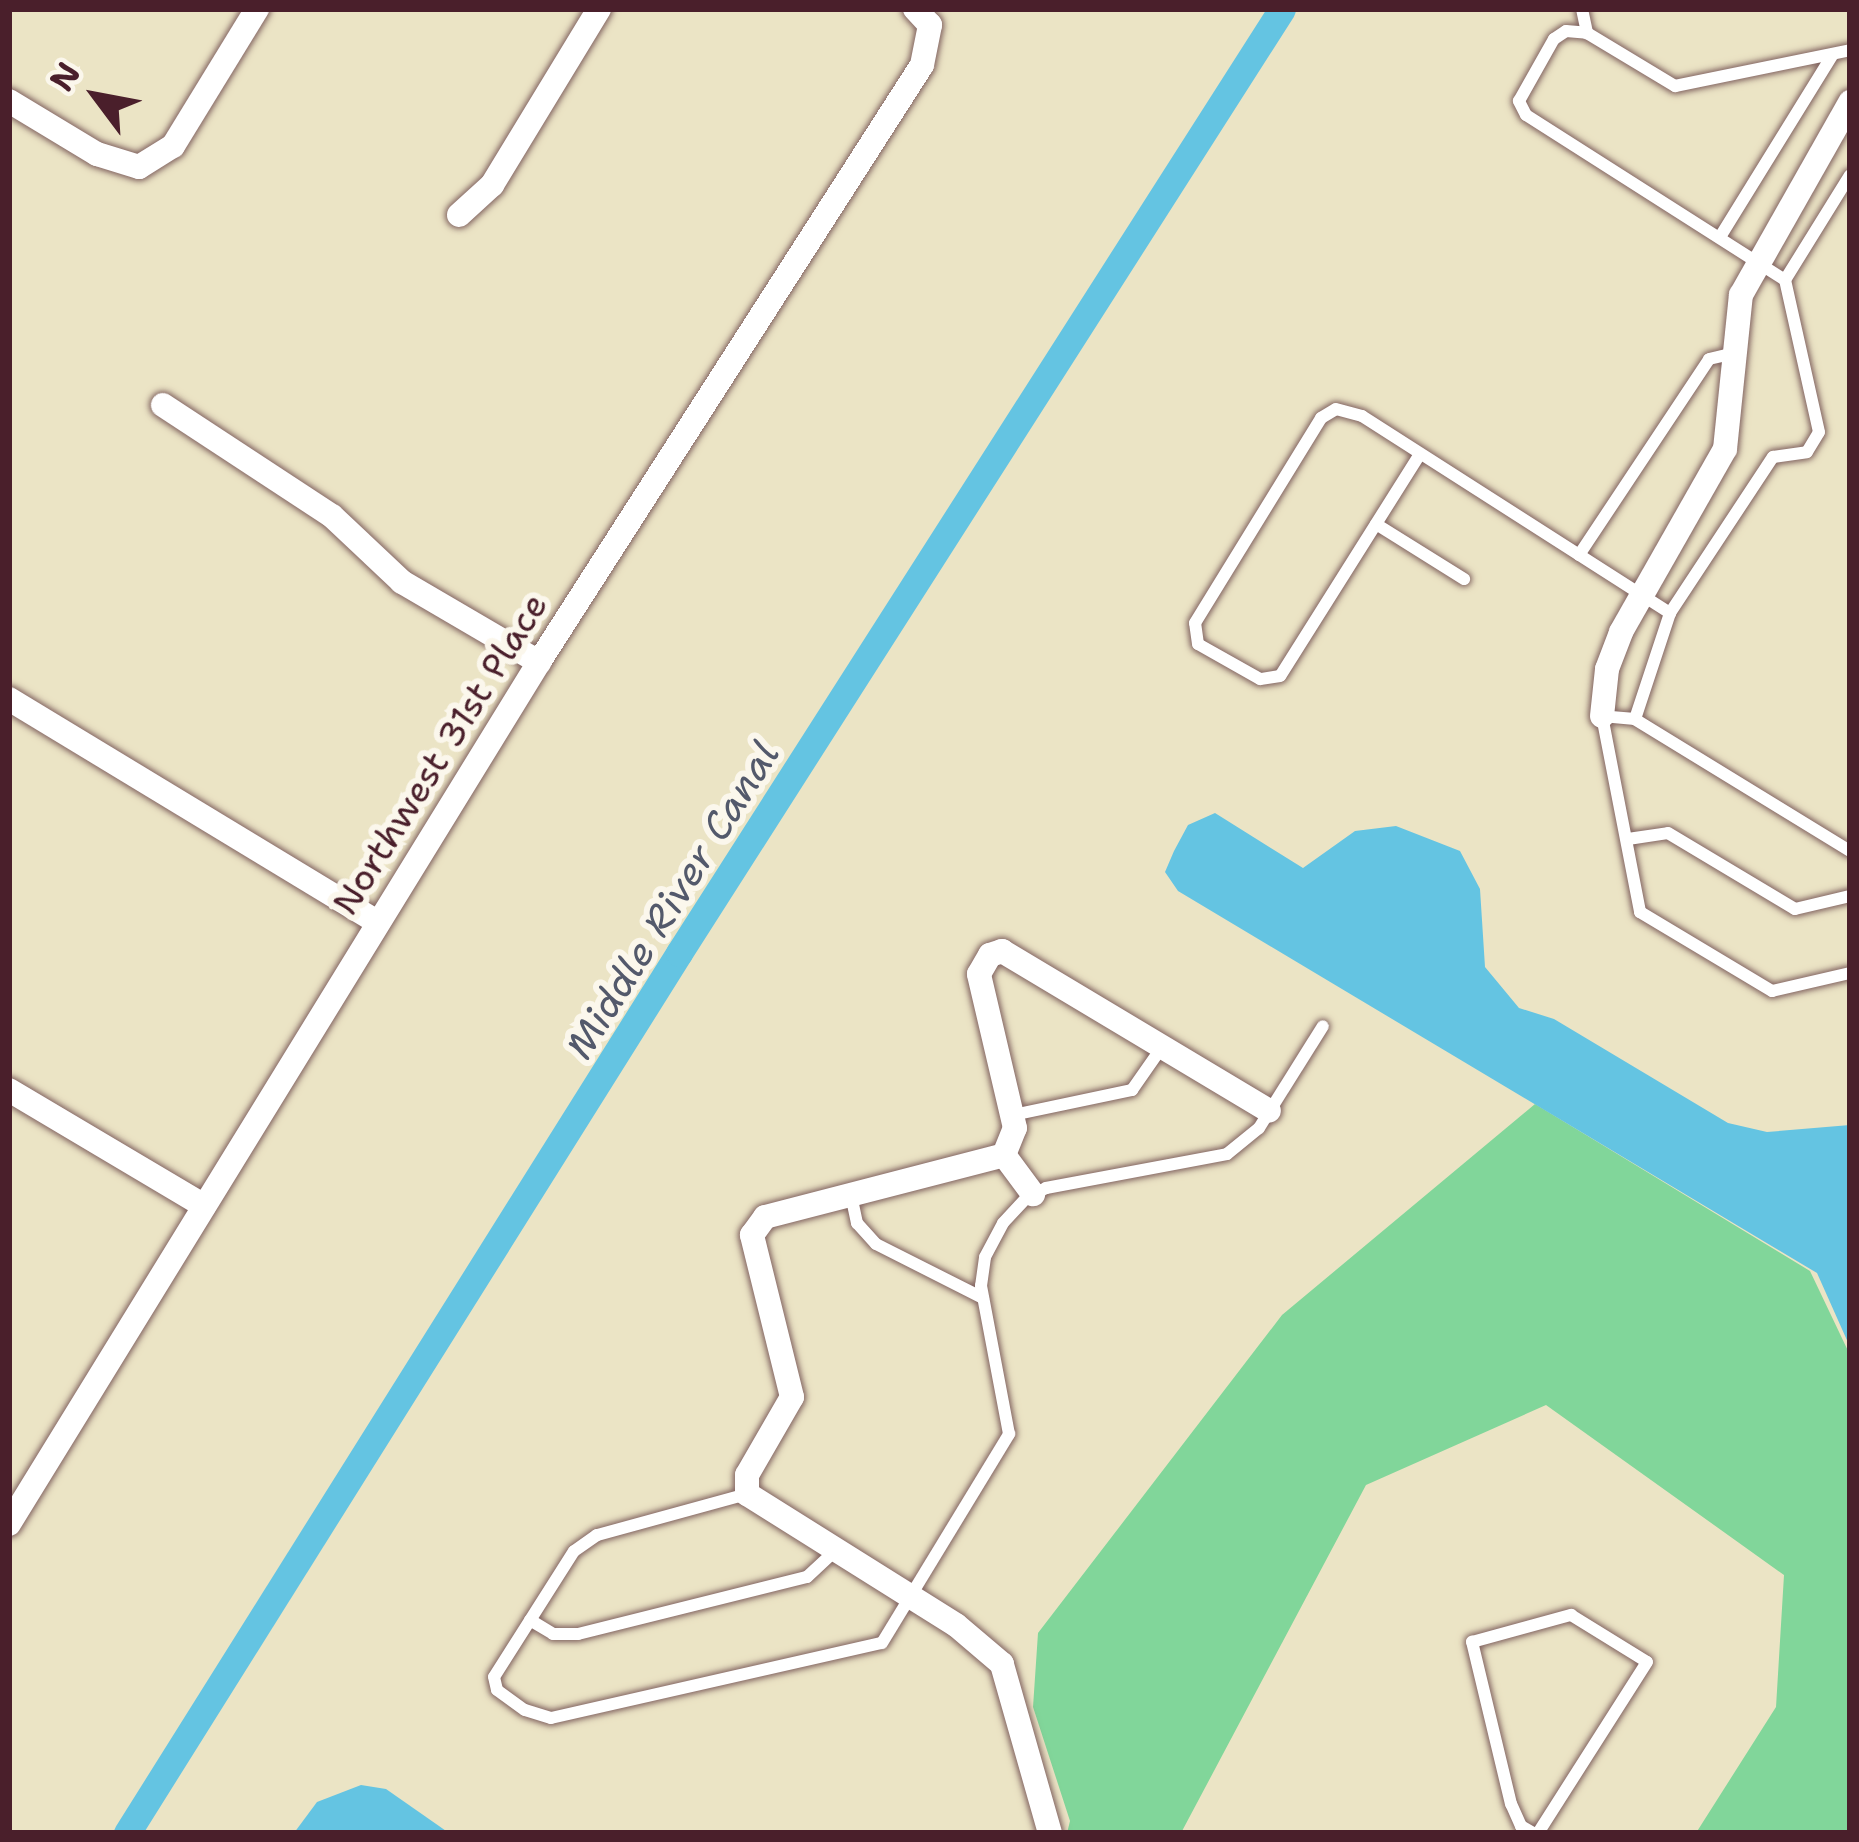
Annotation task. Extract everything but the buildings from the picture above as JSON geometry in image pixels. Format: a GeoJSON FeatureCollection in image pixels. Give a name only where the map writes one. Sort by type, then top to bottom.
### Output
{"type":"FeatureCollection","features":[{"type":"Feature","properties":{"kind":"street"},"geometry":{"type":"LineString","coordinates":[[9,101],[97,154],[140,166],[173,146],[257,9]]}},
{"type":"Feature","properties":{"kind":"street"},"geometry":{"type":"LineString","coordinates":[[459,215],[492,185],[599,9]]}},
{"type":"Feature","properties":{"kind":"street","name":"Northwest 31st Place"},"geometry":{"type":"LineString","coordinates":[[9,1524],[539,662],[922,65],[922,17]]}},
{"type":"Feature","properties":{"kind":"street"},"geometry":{"type":"LineString","coordinates":[[1602,716],[1607,669],[1725,449],[1741,295],[1850,102]]}},
{"type":"Feature","properties":{"kind":"street"},"geometry":{"type":"LineString","coordinates":[[163,405],[332,516],[402,582],[539,662]]}},
{"type":"Feature","properties":{"kind":"street"},"geometry":{"type":"LineString","coordinates":[[9,699],[377,922]]}},
{"type":"Feature","properties":{"kind":"street"},"geometry":{"type":"LineString","coordinates":[[1004,1156],[1015,1128],[979,974],[990,955],[1002,951],[1269,1111]]}},
{"type":"Feature","properties":{"kind":"street"},"geometry":{"type":"LineString","coordinates":[[9,1090],[204,1207]]}},
{"type":"Feature","properties":{"kind":"street"},"geometry":{"type":"LineString","coordinates":[[1004,1156],[1033,1194]]}},
{"type":"Feature","properties":{"kind":"street"},"geometry":{"type":"LineString","coordinates":[[1004,1156],[765,1217],[752,1235],[792,1397],[747,1475],[747,1494],[956,1625],[1002,1664],[1050,1833]]}},
{"type":"Feature","properties":{"kind":"lane"},"geometry":{"type":"LineString","coordinates":[[1582,9],[1587,33]]}},
{"type":"Feature","properties":{"kind":"lane"},"geometry":{"type":"LineString","coordinates":[[1635,719],[1670,614],[1773,457],[1807,452],[1819,433],[1785,280],[1526,115],[1520,101],[1554,39],[1567,31],[1587,33],[1675,86],[1850,50]]}},
{"type":"Feature","properties":{"kind":"lane"},"geometry":{"type":"LineString","coordinates":[[1720,237],[1833,53]]}},
{"type":"Feature","properties":{"kind":"lane"},"geometry":{"type":"LineString","coordinates":[[1785,280],[1850,175]]}},
{"type":"Feature","properties":{"kind":"lane"},"geometry":{"type":"LineString","coordinates":[[1579,555],[1708,359],[1735,353]]}},
{"type":"Feature","properties":{"kind":"lane"},"geometry":{"type":"LineString","coordinates":[[1420,454],[1280,676],[1261,679],[1198,644],[1195,622],[1321,418],[1336,409],[1362,416],[1670,614]]}},
{"type":"Feature","properties":{"kind":"lane"},"geometry":{"type":"LineString","coordinates":[[1376,524],[1464,579]]}},
{"type":"Feature","properties":{"kind":"lane"},"geometry":{"type":"LineString","coordinates":[[1850,851],[1635,719],[1602,716],[1640,911],[1772,992],[1850,974]]}},
{"type":"Feature","properties":{"kind":"lane"},"geometry":{"type":"LineString","coordinates":[[1628,838],[1669,833],[1795,909],[1850,896]]}},
{"type":"Feature","properties":{"kind":"lane"},"geometry":{"type":"LineString","coordinates":[[747,1494],[597,1535],[574,1551],[494,1677],[497,1690],[525,1710],[551,1718],[882,1643],[1009,1434],[983,1298],[985,1257],[1003,1223],[1033,1194],[1227,1154],[1259,1128],[1323,1026]]}},
{"type":"Feature","properties":{"kind":"lane"},"geometry":{"type":"LineString","coordinates":[[1011,1115],[1132,1090],[1162,1047]]}},
{"type":"Feature","properties":{"kind":"lane"},"geometry":{"type":"LineString","coordinates":[[851,1195],[857,1223],[876,1244],[983,1298]]}},
{"type":"Feature","properties":{"kind":"lane"},"geometry":{"type":"LineString","coordinates":[[530,1620],[553,1634],[578,1634],[807,1576],[835,1550]]}},
{"type":"Feature","properties":{"kind":"lane"},"geometry":{"type":"LineString","coordinates":[[1571,1615],[1647,1662],[1535,1833],[1521,1826],[1511,1804],[1472,1642],[1571,1615]]}},
{"type":"Feature","properties":{"kind":"green space"},"geometry":{"type":"Polygon","coordinates":[[[1535,1104],[1810,1271],[1850,1355],[1850,1833],[1696,1833],[1776,1707],[1784,1575],[1546,1405],[1366,1485],[1181,1833],[1067,1833],[1070,1821],[1033,1707],[1038,1633],[1282,1315],[1535,1104]]]}},
{"type":"Feature","properties":{"kind":"water"},"geometry":{"type":"Polygon","coordinates":[[[1215,813],[1303,868],[1355,831],[1396,826],[1460,851],[1480,889],[1485,967],[1519,1008],[1554,1019],[1728,1123],[1767,1132],[1850,1125],[1850,1347],[1817,1273],[1178,891],[1165,872],[1174,851],[1188,825],[1215,813]]]}},
{"type":"Feature","properties":{"kind":"water"},"geometry":{"type":"Polygon","coordinates":[[[361,1785],[386,1789],[449,1833],[294,1833],[317,1802],[361,1785]]]}},
{"type":"Feature","properties":{"kind":"waterway","name":"Middle River Canal"},"geometry":{"type":"LineString","coordinates":[[127,1833],[679,953],[1282,9]]}}]}
